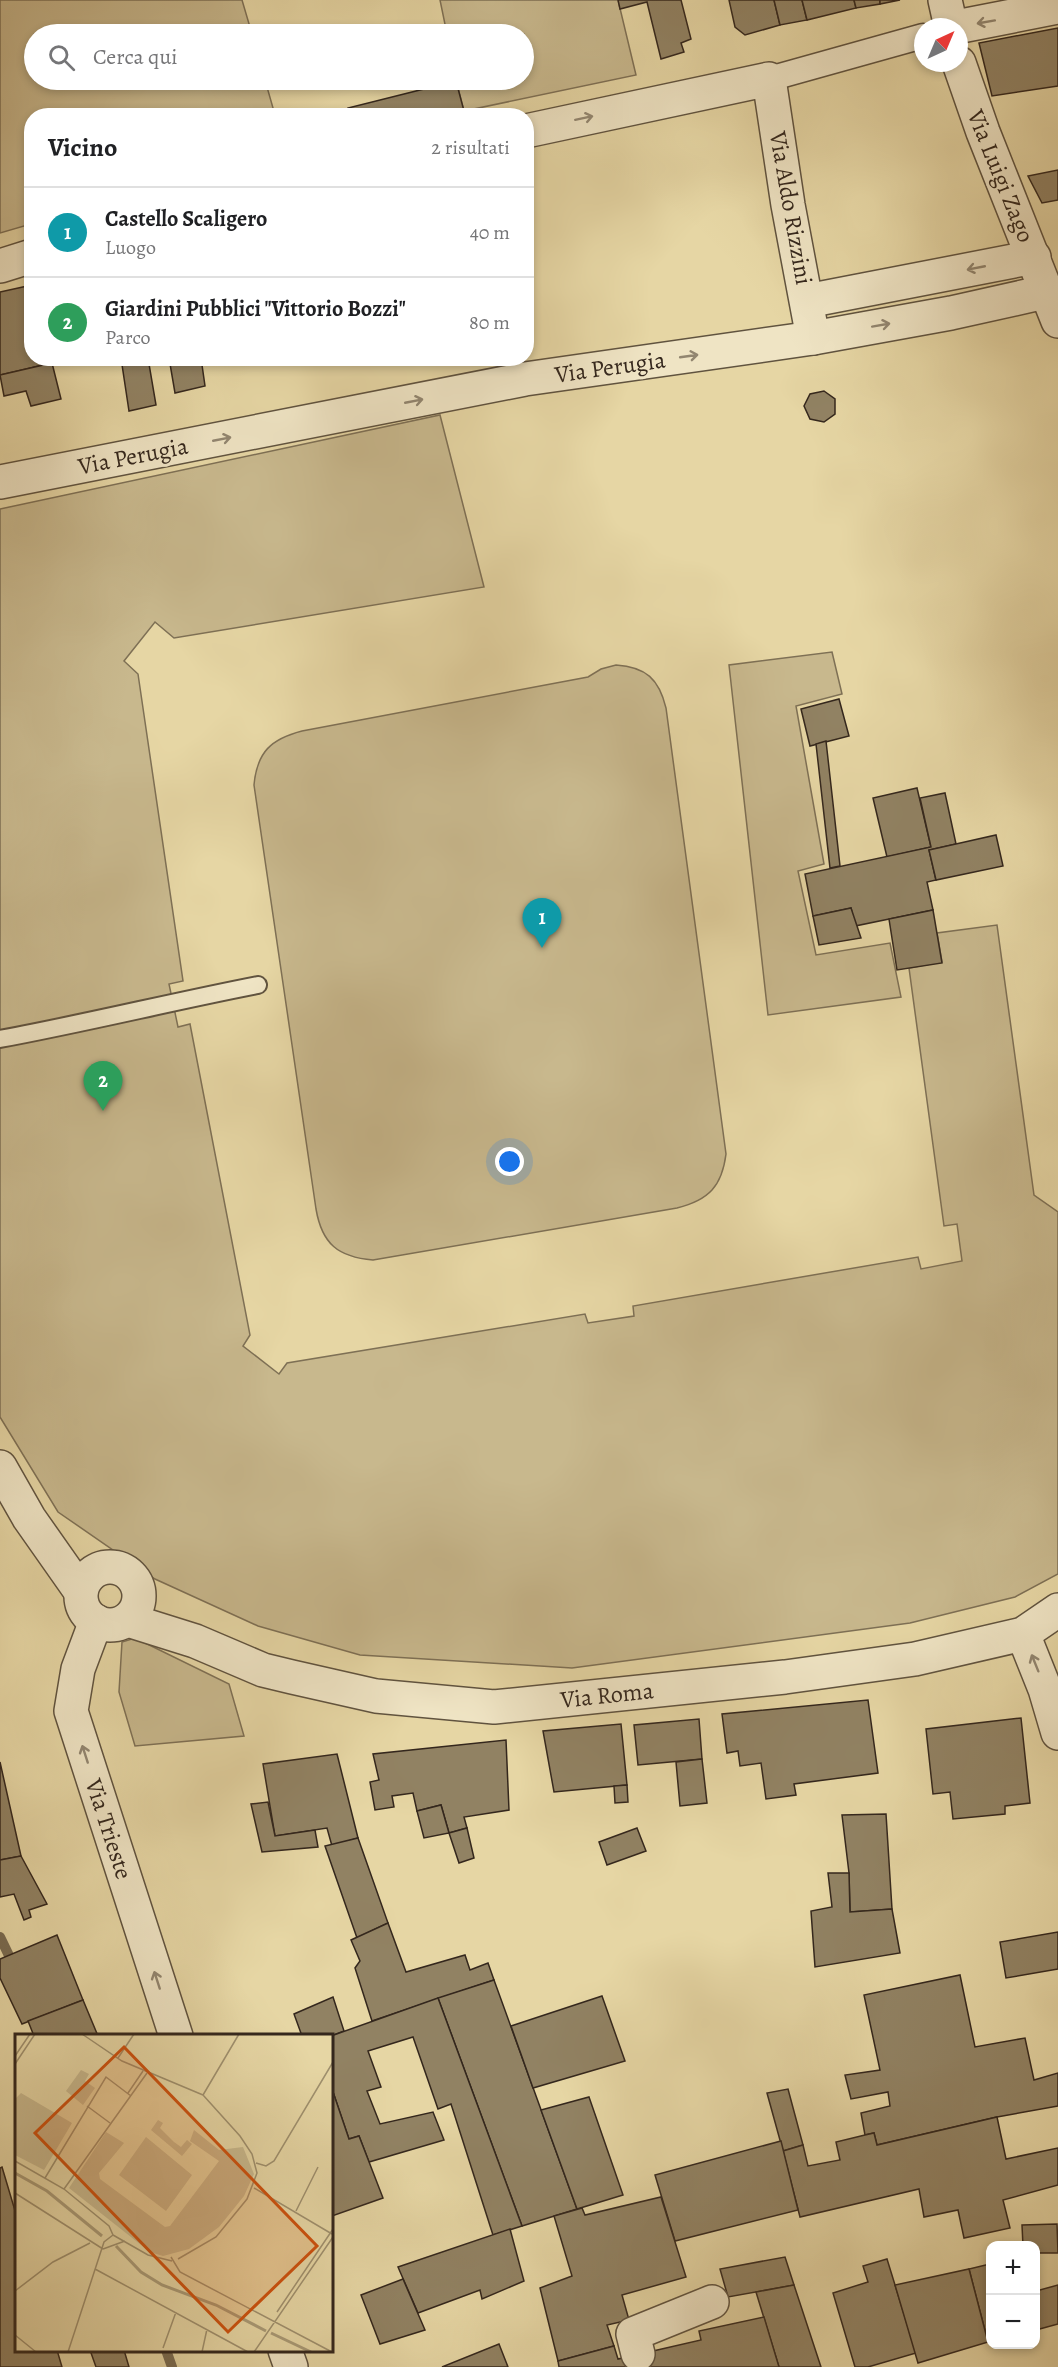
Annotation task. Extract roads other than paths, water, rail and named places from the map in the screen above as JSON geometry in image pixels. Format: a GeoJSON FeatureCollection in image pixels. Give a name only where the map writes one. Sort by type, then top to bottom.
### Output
{"type":"FeatureCollection","features":[{"type":"Feature","properties":{"kind":"street"},"geometry":{"type":"LineString","coordinates":[[945,0],[949,18]]}},
{"type":"Feature","properties":{"kind":"street"},"geometry":{"type":"LineString","coordinates":[[968,25],[1058,8]]}},
{"type":"Feature","properties":{"kind":"street"},"geometry":{"type":"LineString","coordinates":[[534,129],[770,79],[914,39]]}},
{"type":"Feature","properties":{"kind":"street","name":"Via Luigi Zago"},"geometry":{"type":"LineString","coordinates":[[962,72],[983,132],[1058,321]]}},
{"type":"Feature","properties":{"kind":"street","name":"Via Aldo Rizzini"},"geometry":{"type":"LineString","coordinates":[[770,79],[788,205],[813,338]]}},
{"type":"Feature","properties":{"kind":"street"},"geometry":{"type":"LineString","coordinates":[[807,301],[1034,257]]}},
{"type":"Feature","properties":{"kind":"street"},"geometry":{"type":"LineString","coordinates":[[0,266],[24,258]]}},
{"type":"Feature","properties":{"kind":"street","name":"Via Perugia"},"geometry":{"type":"LineString","coordinates":[[0,482],[524,369],[813,338],[951,313],[1045,292]]}},
{"type":"Feature","properties":{"kind":"street"},"geometry":{"type":"LineString","coordinates":[[0,1467],[28,1518],[81,1592]]}},
{"type":"Feature","properties":{"kind":"street"},"geometry":{"type":"LineString","coordinates":[[28,1518],[103,1568]]}},
{"type":"Feature","properties":{"kind":"street"},"geometry":{"type":"LineString","coordinates":[[115,1567],[126,1571],[134,1579],[133,1605],[118,1624],[107,1625],[96,1621],[87,1614],[82,1604],[81,1592],[85,1581],[93,1573],[103,1568],[115,1567]]}},
{"type":"Feature","properties":{"kind":"street","name":"Via Roma"},"geometry":{"type":"LineString","coordinates":[[133,1605],[195,1641],[263,1670],[376,1695],[494,1707],[785,1677],[915,1659],[1023,1634]]}},
{"type":"Feature","properties":{"kind":"street"},"geometry":{"type":"LineString","coordinates":[[1058,1610],[1023,1634],[1045,1689],[1058,1733]]}},
{"type":"Feature","properties":{"kind":"street","name":"Via Trieste"},"geometry":{"type":"LineString","coordinates":[[96,1621],[78,1669],[71,1711],[175,2034]]}},
{"type":"Feature","properties":{"kind":"street"},"geometry":{"type":"LineString","coordinates":[[638,2354],[633,2334],[712,2302]]}},
{"type":"Feature","properties":{"kind":"street"},"geometry":{"type":"LineString","coordinates":[[286,2352],[291,2367]]}},
{"type":"Feature","properties":{"kind":"lane"},"geometry":{"type":"LineString","coordinates":[[0,1039],[258,985]]}},
{"type":"Feature","properties":{"kind":"waterway"},"geometry":{"type":"LineString","coordinates":[[0,1937],[14,1966]]}},
{"type":"Feature","properties":{"kind":"waterway"},"geometry":{"type":"LineString","coordinates":[[167,2352],[172,2367]]}},
{"type":"Feature","properties":{"kind":"place","name":"Castello Scaligero"},"geometry":{"type":"Point","coordinates":[542,948]}},
{"type":"Feature","properties":{"kind":"place","name":"Giardini Pubblici \"Vittorio Bozzi\""},"geometry":{"type":"Point","coordinates":[103,1111]}}]}
